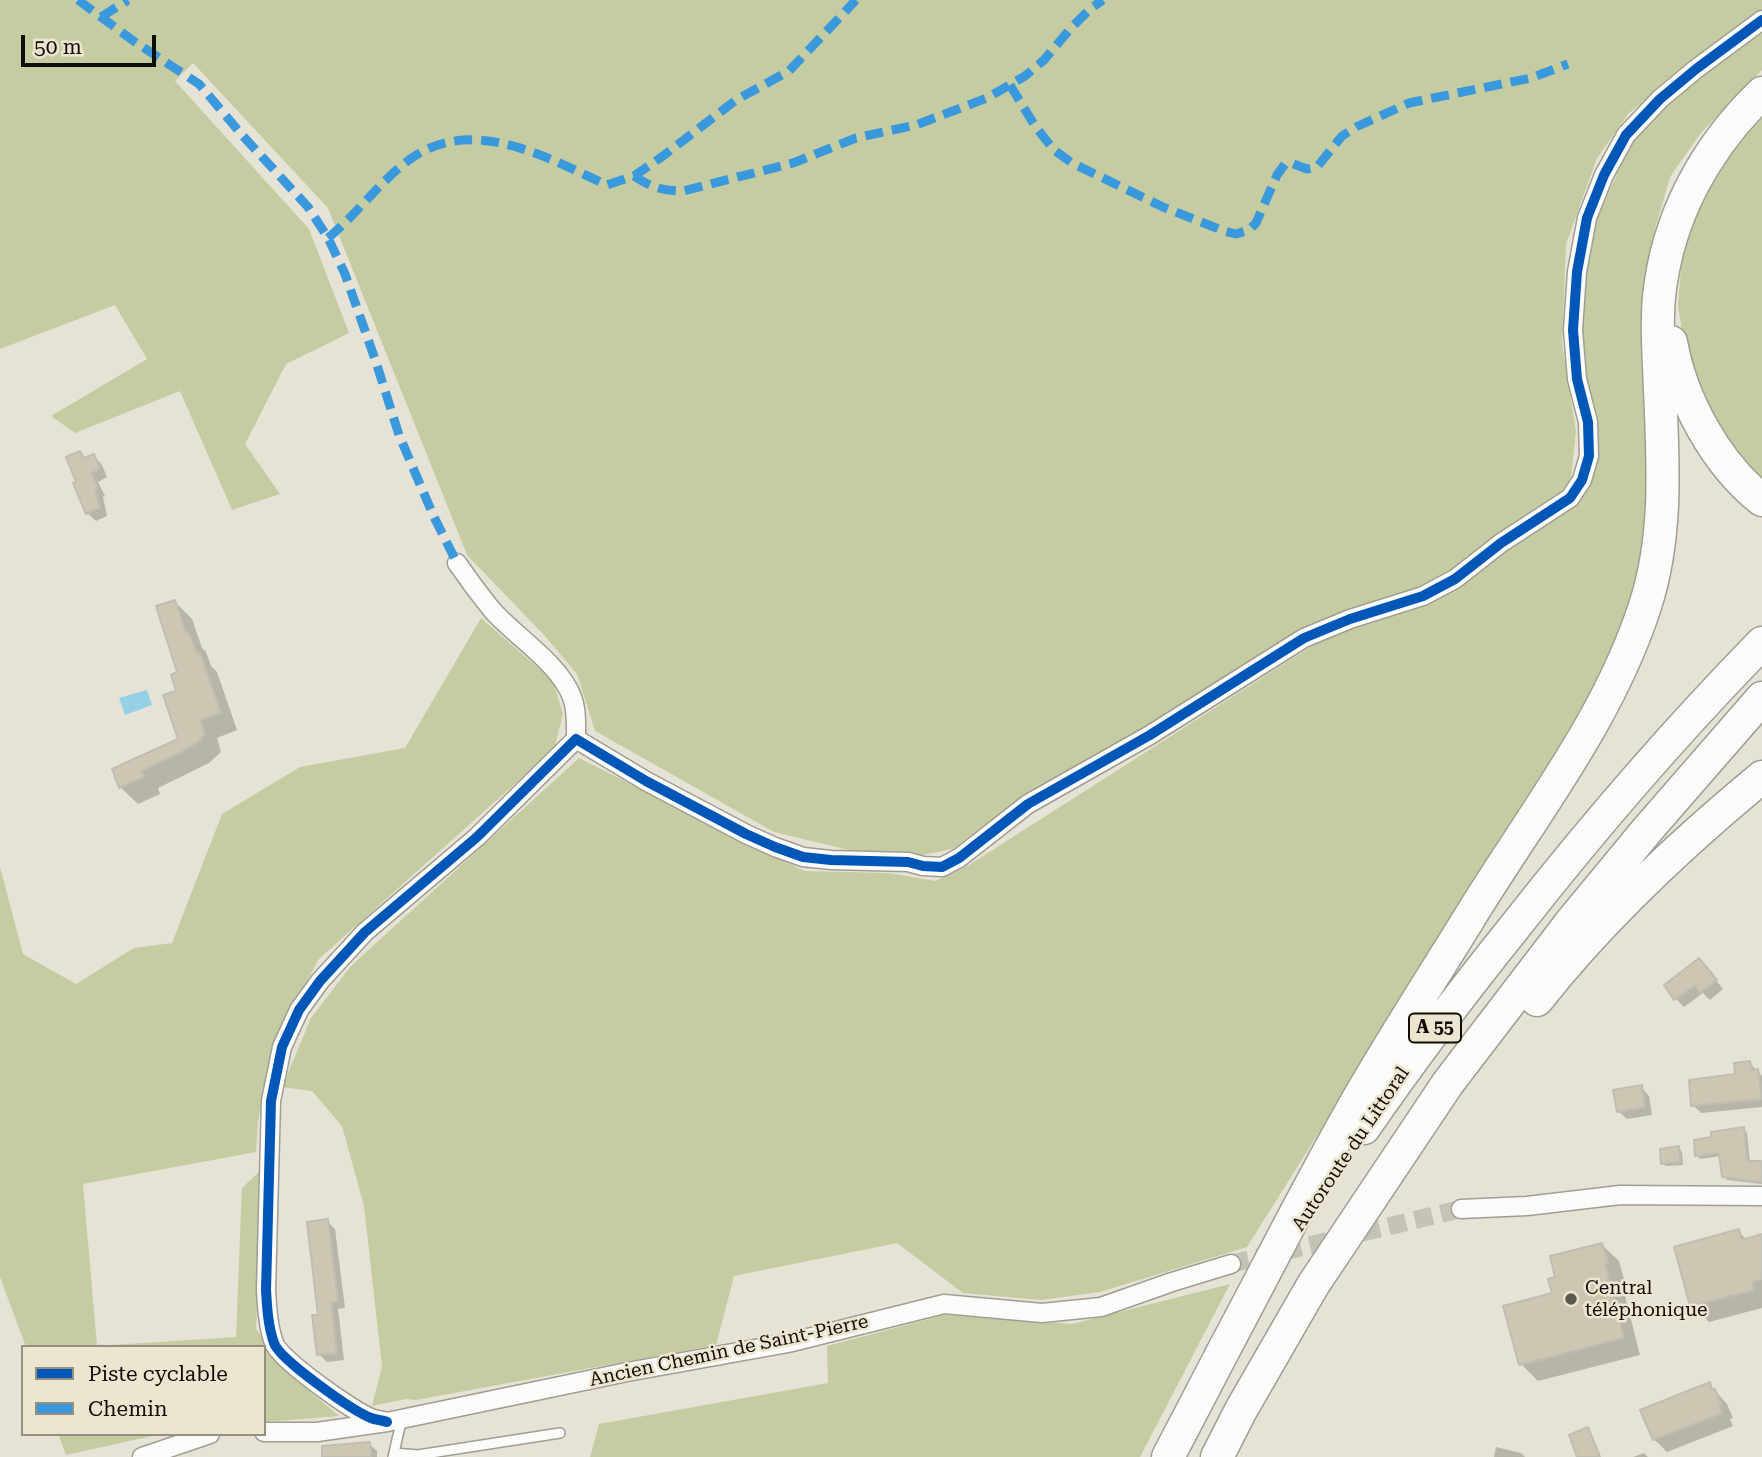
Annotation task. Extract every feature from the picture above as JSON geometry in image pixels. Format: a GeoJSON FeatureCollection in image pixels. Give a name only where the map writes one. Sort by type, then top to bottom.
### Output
{"type":"FeatureCollection","features":[{"type":"Feature","properties":{"kind":"highway"},"geometry":{"type":"LineString","coordinates":[[1220,1357],[1357,1101],[1590,726],[1631,645],[1650,589],[1659,550],[1663,478],[1658,300],[1670,238],[1677,216],[1702,168],[1730,126],[1762,93]]}},
{"type":"Feature","properties":{"kind":"highway"},"geometry":{"type":"LineString","coordinates":[[1702,168],[1685,202],[1671,259],[1667,292],[1674,355],[1680,379],[1693,410],[1713,444],[1732,471],[1762,500]]}},
{"type":"Feature","properties":{"kind":"highway","name":"Autoroute du Littoral"},"geometry":{"type":"LineString","coordinates":[[1168,1457],[1220,1357],[1271,1268],[1392,1087],[1457,999],[1566,862],[1693,714],[1762,643]]}},
{"type":"Feature","properties":{"kind":"highway","name":"A 55"},"geometry":{"type":"LineString","coordinates":[[1217,1457],[1313,1284],[1448,1083],[1648,828],[1762,698]]}},
{"type":"Feature","properties":{"kind":"highway"},"geometry":{"type":"LineString","coordinates":[[1313,1284],[1549,985],[1658,868],[1762,777]]}},
{"type":"Feature","properties":{"kind":"street"},"geometry":{"type":"LineString","coordinates":[[576,740],[746,834],[803,857],[908,862],[942,867],[958,858],[1028,804],[1150,735],[1304,638],[1350,619],[1423,596],[1455,579],[1501,543],[1570,498],[1582,480],[1589,456],[1588,422],[1577,379],[1573,330],[1577,272],[1587,218],[1604,175],[1626,135],[1660,99],[1762,20]]}},
{"type":"Feature","properties":{"kind":"street"},"geometry":{"type":"LineString","coordinates":[[394,1420],[372,1418],[360,1412],[291,1364],[274,1346],[268,1319],[266,1290],[271,1101],[282,1047],[299,1010],[320,981],[365,932],[477,837],[576,740],[576,718],[572,698],[565,684],[546,660],[493,611],[457,563]]}},
{"type":"Feature","properties":{"kind":"street"},"geometry":{"type":"LineString","coordinates":[[1461,1209],[1527,1206],[1620,1195],[1762,1196]]}},
{"type":"Feature","properties":{"kind":"street","name":"Ancien Chemin de Saint-Pierre"},"geometry":{"type":"LineString","coordinates":[[266,1432],[317,1432],[394,1420],[628,1372],[788,1343],[944,1304],[1042,1313],[1101,1307],[1231,1264]]}},
{"type":"Feature","properties":{"kind":"street"},"geometry":{"type":"LineString","coordinates":[[142,1457],[203,1436]]}},
{"type":"Feature","properties":{"kind":"lane"},"geometry":{"type":"LineString","coordinates":[[394,1420],[394,1455],[418,1455],[559,1433]]}},
{"type":"Feature","properties":{"kind":"green space"},"geometry":{"type":"Polygon","coordinates":[[[0,0],[1762,0],[1762,14],[1629,113],[1597,158],[1566,244],[1562,344],[1576,431],[1570,488],[1445,577],[1308,627],[988,822],[953,849],[921,855],[866,854],[774,832],[595,731],[577,674],[544,635],[467,555],[328,208],[193,63],[175,81],[309,229],[349,333],[286,364],[245,444],[280,494],[232,510],[180,391],[75,433],[51,416],[147,359],[115,305],[0,349],[0,0]]]}},
{"type":"Feature","properties":{"kind":"green space"},"geometry":{"type":"Polygon","coordinates":[[[1762,30],[1762,70],[1700,134],[1670,177],[1655,229],[1643,307],[1654,470],[1649,542],[1629,618],[1569,735],[1247,1247],[1100,1292],[1041,1300],[963,1293],[897,1243],[734,1276],[716,1345],[372,1406],[382,1367],[364,1206],[342,1126],[312,1091],[282,1087],[311,1018],[351,966],[579,758],[804,871],[889,873],[935,881],[969,865],[1323,639],[1450,592],[1495,558],[1565,512],[1592,481],[1598,429],[1582,361],[1582,292],[1598,216],[1629,147],[1663,108],[1762,30]]]}},
{"type":"Feature","properties":{"kind":"green space"},"geometry":{"type":"Polygon","coordinates":[[[1762,111],[1762,482],[1732,451],[1704,407],[1686,355],[1678,306],[1682,253],[1697,205],[1724,156],[1762,111]]]}},
{"type":"Feature","properties":{"kind":"green space"},"geometry":{"type":"Polygon","coordinates":[[[481,618],[553,681],[563,714],[554,749],[319,959],[272,1044],[258,1121],[256,1152],[83,1184],[97,1345],[25,1345],[0,1277],[0,867],[23,954],[76,984],[134,948],[172,943],[222,814],[300,767],[405,748],[481,618]]]}},
{"type":"Feature","properties":{"kind":"green space"},"geometry":{"type":"Polygon","coordinates":[[[262,1169],[256,1329],[287,1372],[339,1416],[266,1422],[266,1345],[112,1345],[236,1337],[242,1188],[262,1169]]]}},
{"type":"Feature","properties":{"kind":"green space"},"geometry":{"type":"Polygon","coordinates":[[[1230,1284],[1140,1457],[590,1457],[599,1424],[828,1383],[827,1346],[944,1315],[1072,1324],[1230,1284]]]}},
{"type":"Feature","properties":{"kind":"green space"},"geometry":{"type":"Polygon","coordinates":[[[59,1436],[152,1436],[66,1455],[59,1436]]]}},
{"type":"Feature","properties":{"kind":"water"},"geometry":{"type":"Polygon","coordinates":[[[147,690],[152,705],[125,715],[119,698],[147,690]]]}},
{"type":"Feature","properties":{"kind":"building"},"geometry":{"type":"Polygon","coordinates":[[[80,451],[84,458],[94,454],[100,469],[91,473],[98,488],[95,489],[100,508],[86,514],[66,457],[80,451]]]}},
{"type":"Feature","properties":{"kind":"building"},"geometry":{"type":"Polygon","coordinates":[[[175,600],[186,633],[189,633],[197,654],[200,653],[221,713],[200,720],[205,734],[198,742],[141,771],[144,777],[119,788],[112,769],[178,739],[163,695],[176,691],[171,675],[177,672],[156,606],[175,600]]]}},
{"type":"Feature","properties":{"kind":"building"},"geometry":{"type":"Polygon","coordinates":[[[1699,958],[1717,980],[1700,993],[1695,985],[1674,1000],[1664,985],[1699,958]]]}},
{"type":"Feature","properties":{"kind":"building"},"geometry":{"type":"Polygon","coordinates":[[[1750,1061],[1752,1070],[1758,1069],[1762,1099],[1691,1106],[1689,1080],[1735,1074],[1734,1063],[1750,1061]]]}},
{"type":"Feature","properties":{"kind":"building"},"geometry":{"type":"Polygon","coordinates":[[[1642,1085],[1645,1107],[1617,1112],[1613,1090],[1642,1085]]]}},
{"type":"Feature","properties":{"kind":"building"},"geometry":{"type":"Polygon","coordinates":[[[1744,1127],[1747,1161],[1762,1161],[1762,1182],[1722,1177],[1719,1153],[1695,1156],[1694,1140],[1711,1137],[1711,1132],[1744,1127]]]}},
{"type":"Feature","properties":{"kind":"building"},"geometry":{"type":"Polygon","coordinates":[[[1679,1146],[1680,1162],[1661,1164],[1660,1149],[1679,1146]]]}},
{"type":"Feature","properties":{"kind":"building"},"geometry":{"type":"Polygon","coordinates":[[[328,1219],[338,1301],[331,1302],[337,1353],[317,1355],[312,1315],[318,1315],[307,1222],[328,1219]]]}},
{"type":"Feature","properties":{"kind":"building"},"geometry":{"type":"Polygon","coordinates":[[[1739,1229],[1742,1240],[1762,1234],[1762,1279],[1753,1282],[1754,1290],[1690,1306],[1674,1247],[1739,1229]]]}},
{"type":"Feature","properties":{"kind":"building","name":"Central téléphonique"},"geometry":{"type":"Polygon","coordinates":[[[1602,1243],[1624,1338],[1519,1365],[1503,1306],[1552,1293],[1548,1279],[1555,1277],[1550,1256],[1602,1243]]]}},
{"type":"Feature","properties":{"kind":"building"},"geometry":{"type":"Polygon","coordinates":[[[1710,1382],[1712,1390],[1715,1389],[1722,1413],[1653,1440],[1640,1410],[1710,1382]]]}},
{"type":"Feature","properties":{"kind":"building"},"geometry":{"type":"Polygon","coordinates":[[[1588,1427],[1600,1457],[1577,1457],[1569,1435],[1588,1427]]]}},
{"type":"Feature","properties":{"kind":"building"},"geometry":{"type":"Polygon","coordinates":[[[370,1442],[371,1457],[322,1457],[322,1446],[370,1442]]]}},
{"type":"Feature","properties":{"kind":"tunnel"},"geometry":{"type":"LineString","coordinates":[[1231,1264],[1461,1209]]}},
{"type":"Feature","properties":{"kind":"marked path"},"geometry":{"type":"LineString","coordinates":[[78,0],[199,84],[308,207],[328,238],[345,274],[399,435],[457,563]]}},
{"type":"Feature","properties":{"kind":"marked path"},"geometry":{"type":"LineString","coordinates":[[101,17],[128,0]]}},
{"type":"Feature","properties":{"kind":"marked path"},"geometry":{"type":"LineString","coordinates":[[328,238],[405,163],[430,148],[455,141],[481,140],[507,144],[533,152],[607,185],[634,176],[736,100],[789,71],[856,0]]}},
{"type":"Feature","properties":{"kind":"marked path"},"geometry":{"type":"LineString","coordinates":[[634,176],[657,188],[683,191],[793,163],[856,138],[916,125],[987,98],[1025,76],[1044,60],[1091,8],[1103,0]]}},
{"type":"Feature","properties":{"kind":"marked path"},"geometry":{"type":"LineString","coordinates":[[1010,85],[1035,126],[1054,150],[1072,163],[1163,207],[1236,234],[1249,230],[1256,223],[1277,175],[1285,164],[1291,163],[1307,169],[1317,167],[1342,136],[1358,126],[1409,103],[1531,78],[1568,64]]}},
{"type":"Feature","properties":{"kind":"cycle path"},"geometry":{"type":"LineString","coordinates":[[387,1422],[371,1418],[349,1406],[279,1351],[270,1330],[266,1290],[271,1101],[282,1047],[299,1010],[320,981],[365,932],[477,837],[576,739],[646,781],[746,834],[803,857],[908,862],[942,867],[959,858],[1028,804],[1150,735],[1304,638],[1350,619],[1423,596],[1455,579],[1501,543],[1570,498],[1582,480],[1589,456],[1588,422],[1577,379],[1573,330],[1577,272],[1587,218],[1604,175],[1626,135],[1660,99],[1762,20]]}},
{"type":"Feature","properties":{"kind":"place","name":"Central téléphonique"},"geometry":{"type":"Point","coordinates":[1571,1299]}}]}
